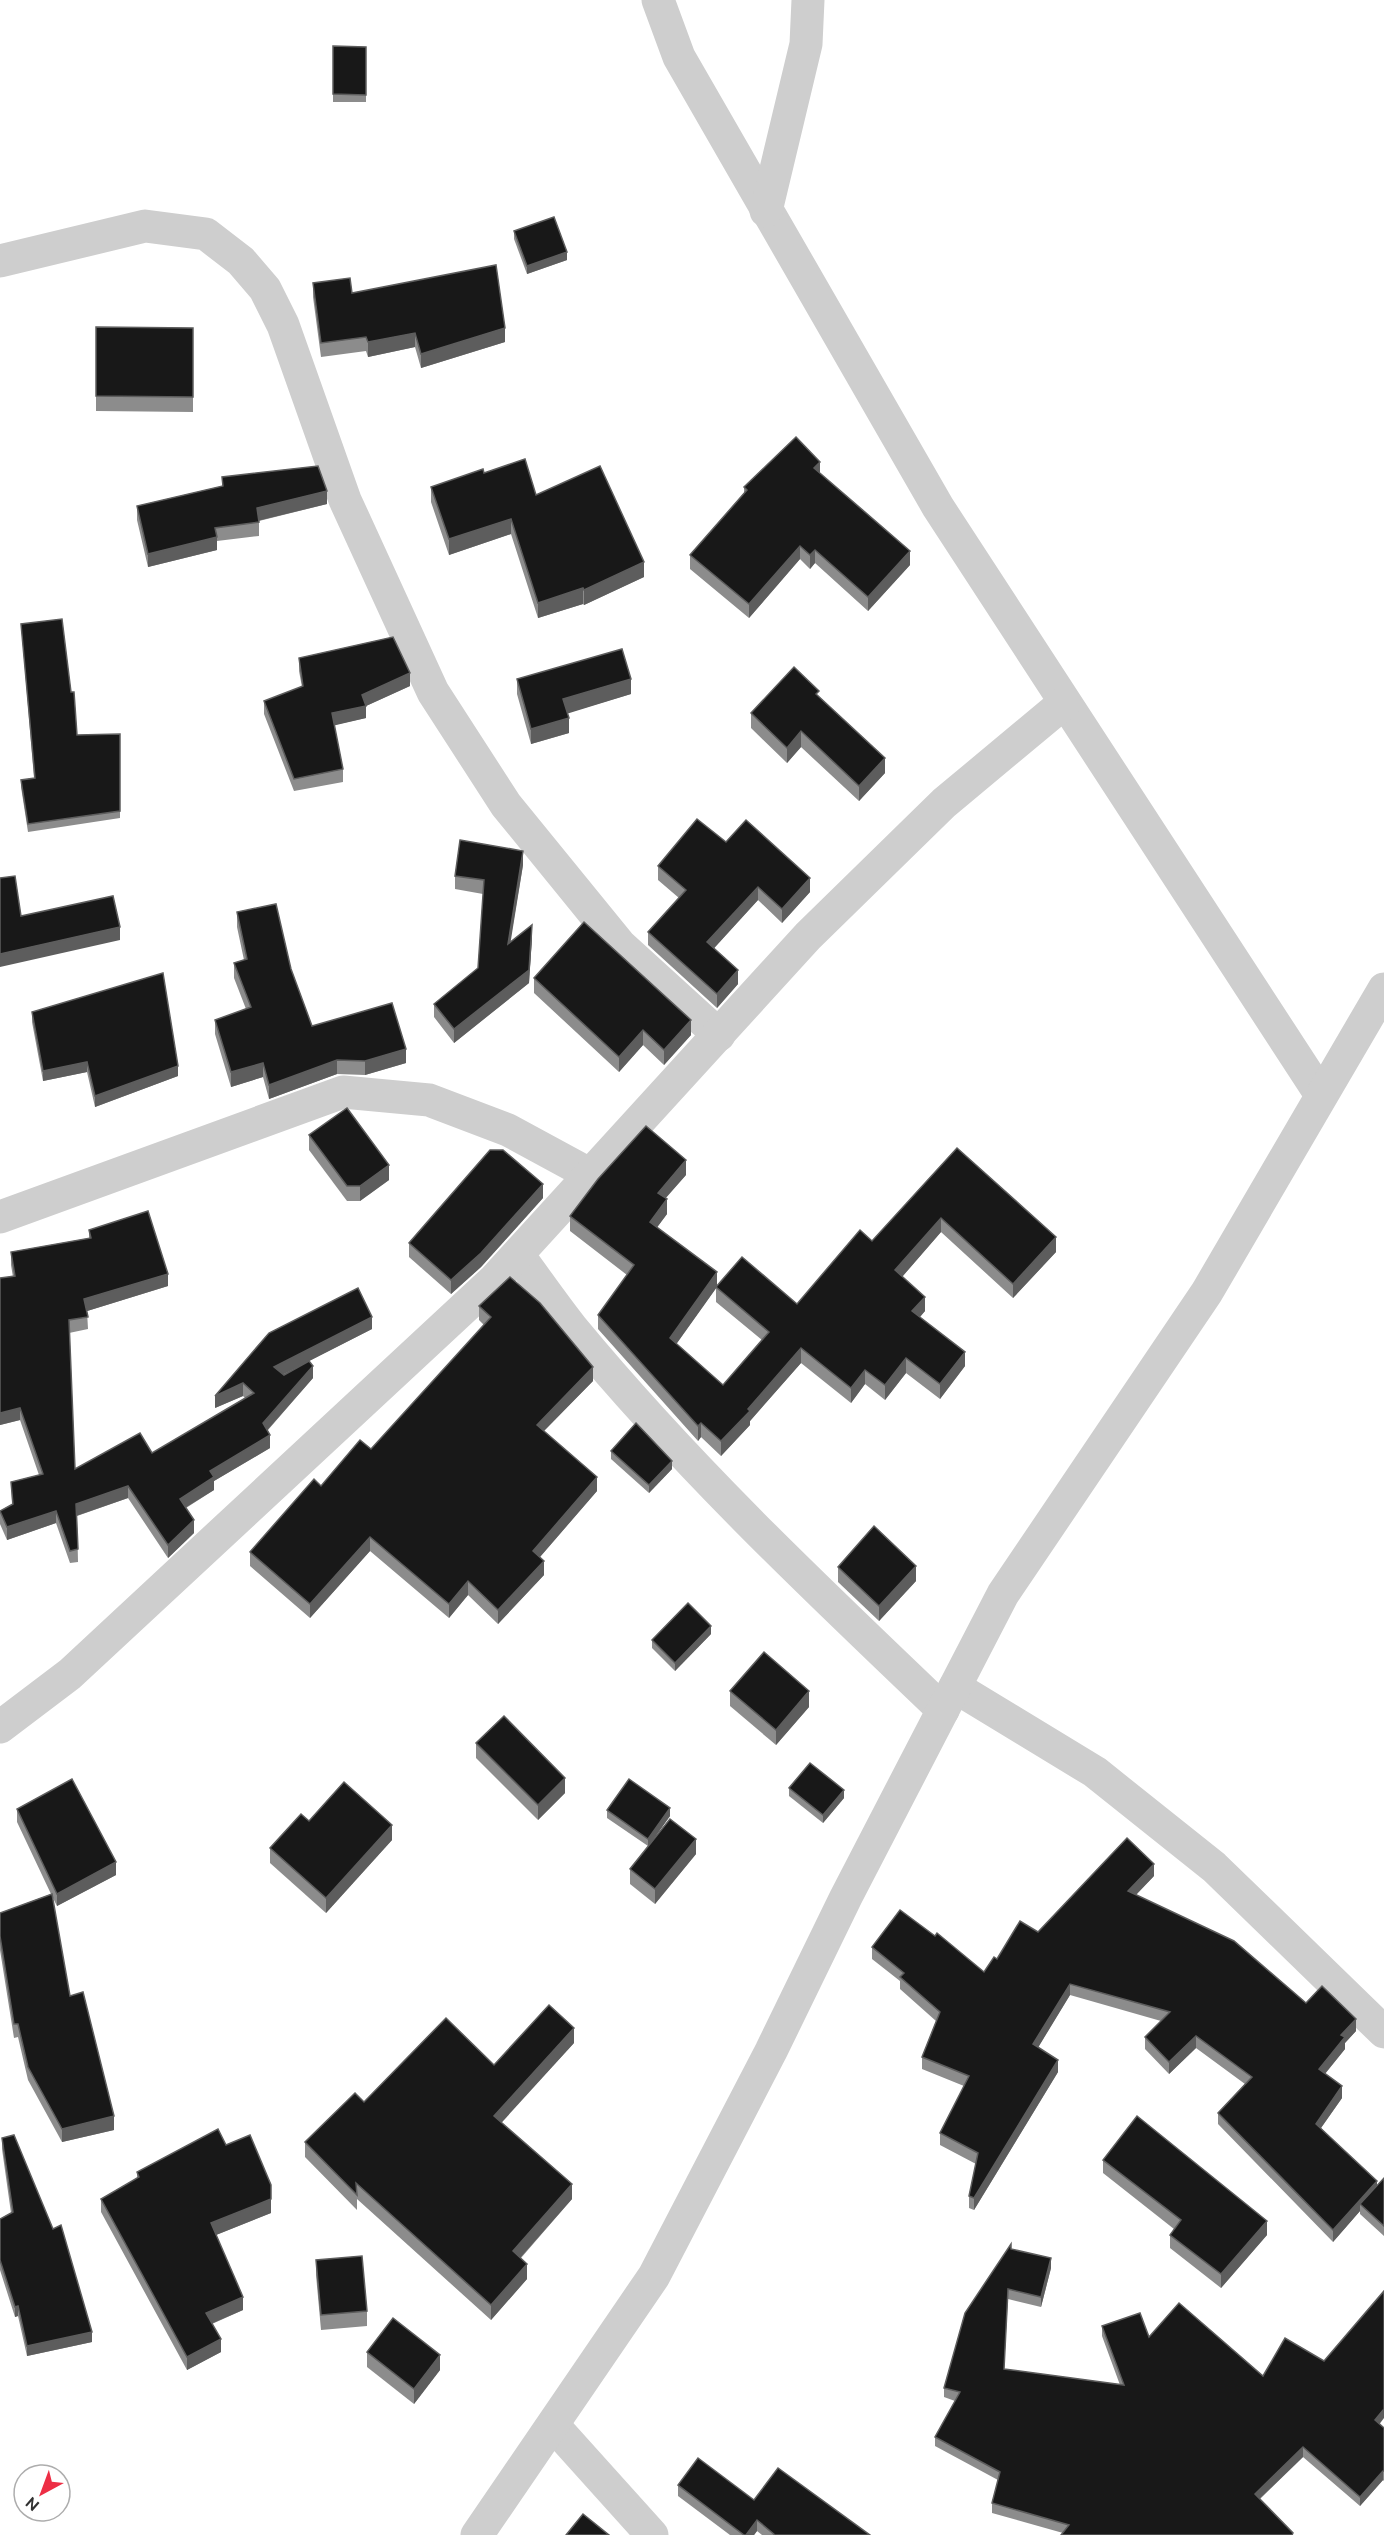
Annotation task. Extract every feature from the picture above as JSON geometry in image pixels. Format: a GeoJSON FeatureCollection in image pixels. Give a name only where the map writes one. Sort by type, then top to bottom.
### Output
{"type":"FeatureCollection","features":[{"type":"Feature","properties":{"kind":"street"},"geometry":{"type":"LineString","coordinates":[[658,0],[679,57],[938,507],[1321,1095]]}},
{"type":"Feature","properties":{"kind":"street"},"geometry":{"type":"LineString","coordinates":[[766,211],[806,44],[808,0]]}},
{"type":"Feature","properties":{"kind":"street"},"geometry":{"type":"LineString","coordinates":[[0,261],[145,226],[206,234],[241,261],[265,290],[283,325],[345,500],[433,692],[506,806],[620,945],[719,1035]]}},
{"type":"Feature","properties":{"kind":"street"},"geometry":{"type":"LineString","coordinates":[[0,1727],[70,1674],[477,1296],[518,1255],[808,936],[944,803],[1064,703]]}},
{"type":"Feature","properties":{"kind":"street"},"geometry":{"type":"LineString","coordinates":[[477,2535],[654,2276],[1003,1594],[1207,1292],[1384,989]]}},
{"type":"Feature","properties":{"kind":"street"},"geometry":{"type":"LineString","coordinates":[[0,1217],[343,1092],[429,1100],[508,1130],[591,1175]]}},
{"type":"Feature","properties":{"kind":"street"},"geometry":{"type":"LineString","coordinates":[[518,1255],[572,1327],[669,1438],[825,1597],[949,1698],[1104,1779],[1214,1867],[1384,2032]]}},
{"type":"Feature","properties":{"kind":"street"},"geometry":{"type":"LineString","coordinates":[[553,2425],[652,2535]]}},
{"type":"Feature","properties":{"kind":"building"},"geometry":{"type":"Polygon","coordinates":[[[333,46],[366,47],[366,95],[333,94],[333,46]]]}},
{"type":"Feature","properties":{"kind":"building"},"geometry":{"type":"Polygon","coordinates":[[[554,217],[567,252],[527,266],[514,231],[554,217]]]}},
{"type":"Feature","properties":{"kind":"building"},"geometry":{"type":"Polygon","coordinates":[[[496,265],[505,328],[421,354],[415,333],[368,342],[366,337],[321,343],[313,283],[350,278],[352,293],[496,265]]]}},
{"type":"Feature","properties":{"kind":"building"},"geometry":{"type":"Polygon","coordinates":[[[96,327],[193,328],[193,397],[96,396],[96,327]]]}},
{"type":"Feature","properties":{"kind":"building"},"geometry":{"type":"Polygon","coordinates":[[[796,437],[820,462],[814,468],[910,551],[868,597],[815,550],[810,555],[800,546],[749,604],[690,555],[747,490],[744,487],[796,437]]]}},
{"type":"Feature","properties":{"kind":"building"},"geometry":{"type":"Polygon","coordinates":[[[525,459],[536,495],[600,466],[644,562],[584,590],[583,588],[538,603],[511,519],[449,539],[431,487],[483,469],[484,473],[525,459]]]}},
{"type":"Feature","properties":{"kind":"building"},"geometry":{"type":"Polygon","coordinates":[[[318,466],[327,491],[257,508],[259,522],[215,528],[217,537],[148,554],[137,506],[223,486],[222,477],[318,466]]]}},
{"type":"Feature","properties":{"kind":"building"},"geometry":{"type":"Polygon","coordinates":[[[62,619],[71,692],[74,692],[77,735],[120,734],[120,811],[28,824],[21,780],[35,778],[21,624],[62,619]]]}},
{"type":"Feature","properties":{"kind":"building"},"geometry":{"type":"Polygon","coordinates":[[[393,637],[410,673],[362,695],[366,706],[332,713],[343,769],[294,779],[264,701],[303,686],[299,658],[393,637]]]}},
{"type":"Feature","properties":{"kind":"building"},"geometry":{"type":"Polygon","coordinates":[[[622,649],[631,679],[563,699],[569,718],[531,729],[517,679],[622,649]]]}},
{"type":"Feature","properties":{"kind":"building"},"geometry":{"type":"Polygon","coordinates":[[[794,667],[819,691],[816,694],[885,758],[859,786],[801,731],[787,748],[751,713],[794,667]]]}},
{"type":"Feature","properties":{"kind":"building"},"geometry":{"type":"Polygon","coordinates":[[[697,819],[726,842],[746,820],[810,878],[782,909],[758,887],[707,942],[738,970],[717,994],[648,932],[686,890],[658,866],[697,819]]]}},
{"type":"Feature","properties":{"kind":"building"},"geometry":{"type":"Polygon","coordinates":[[[460,840],[523,851],[508,944],[532,925],[529,970],[454,1029],[434,1004],[478,968],[484,880],[455,876],[460,840]]]}},
{"type":"Feature","properties":{"kind":"building"},"geometry":{"type":"Polygon","coordinates":[[[15,876],[21,916],[113,896],[120,927],[0,954],[0,878],[15,876]]]}},
{"type":"Feature","properties":{"kind":"building"},"geometry":{"type":"Polygon","coordinates":[[[276,904],[291,969],[312,1026],[392,1003],[406,1049],[365,1061],[337,1060],[269,1085],[263,1063],[231,1072],[215,1020],[251,1007],[234,963],[247,959],[237,912],[276,904]]]}},
{"type":"Feature","properties":{"kind":"building"},"geometry":{"type":"Polygon","coordinates":[[[584,922],[691,1020],[664,1050],[643,1030],[619,1057],[534,978],[584,922]]]}},
{"type":"Feature","properties":{"kind":"building"},"geometry":{"type":"Polygon","coordinates":[[[163,973],[178,1066],[95,1096],[87,1062],[43,1071],[32,1012],[163,973]]]}},
{"type":"Feature","properties":{"kind":"building"},"geometry":{"type":"Polygon","coordinates":[[[347,1108],[389,1165],[360,1186],[347,1186],[309,1135],[347,1108]]]}},
{"type":"Feature","properties":{"kind":"building"},"geometry":{"type":"Polygon","coordinates":[[[646,1126],[686,1160],[658,1193],[667,1199],[650,1222],[717,1272],[670,1338],[723,1385],[769,1332],[716,1287],[742,1257],[797,1304],[860,1230],[872,1241],[957,1148],[1056,1237],[1013,1284],[941,1218],[895,1270],[925,1297],[912,1311],[965,1352],[940,1384],[906,1358],[885,1385],[865,1370],[851,1388],[801,1348],[748,1409],[750,1411],[721,1441],[701,1423],[698,1426],[598,1315],[634,1265],[570,1216],[598,1179],[646,1126]]]}},
{"type":"Feature","properties":{"kind":"building"},"geometry":{"type":"Polygon","coordinates":[[[490,1150],[503,1150],[543,1184],[481,1253],[451,1280],[409,1243],[490,1150]]]}},
{"type":"Feature","properties":{"kind":"building"},"geometry":{"type":"Polygon","coordinates":[[[148,1211],[168,1274],[84,1299],[88,1317],[69,1320],[75,1469],[140,1433],[152,1453],[254,1393],[243,1383],[215,1396],[269,1333],[358,1288],[372,1317],[274,1367],[284,1375],[309,1361],[313,1366],[263,1423],[270,1435],[210,1471],[214,1477],[180,1499],[194,1520],[168,1545],[128,1486],[76,1504],[78,1549],[70,1551],[56,1511],[7,1527],[0,1511],[13,1504],[11,1482],[43,1474],[20,1408],[0,1413],[0,1278],[15,1276],[11,1252],[91,1238],[89,1230],[148,1211]]]}},
{"type":"Feature","properties":{"kind":"building"},"geometry":{"type":"Polygon","coordinates":[[[510,1277],[540,1303],[593,1367],[537,1425],[597,1477],[533,1551],[544,1561],[498,1610],[468,1581],[449,1604],[370,1537],[310,1604],[250,1552],[314,1479],[321,1486],[360,1440],[371,1449],[491,1317],[479,1306],[510,1277]]]}},
{"type":"Feature","properties":{"kind":"building"},"geometry":{"type":"Polygon","coordinates":[[[636,1423],[672,1461],[649,1485],[611,1451],[636,1423]]]}},
{"type":"Feature","properties":{"kind":"building"},"geometry":{"type":"Polygon","coordinates":[[[874,1526],[916,1566],[879,1606],[838,1567],[874,1526]]]}},
{"type":"Feature","properties":{"kind":"building"},"geometry":{"type":"Polygon","coordinates":[[[688,1603],[711,1626],[675,1663],[652,1640],[688,1603]]]}},
{"type":"Feature","properties":{"kind":"building"},"geometry":{"type":"Polygon","coordinates":[[[764,1652],[809,1691],[776,1730],[730,1691],[764,1652]]]}},
{"type":"Feature","properties":{"kind":"building"},"geometry":{"type":"Polygon","coordinates":[[[504,1716],[565,1778],[538,1805],[476,1743],[504,1716]]]}},
{"type":"Feature","properties":{"kind":"building"},"geometry":{"type":"Polygon","coordinates":[[[810,1763],[844,1790],[823,1815],[789,1788],[810,1763]]]}},
{"type":"Feature","properties":{"kind":"building"},"geometry":{"type":"Polygon","coordinates":[[[72,1779],[116,1862],[57,1894],[17,1809],[72,1779]]]}},
{"type":"Feature","properties":{"kind":"building"},"geometry":{"type":"Polygon","coordinates":[[[629,1779],[670,1808],[648,1839],[607,1810],[629,1779]]]}},
{"type":"Feature","properties":{"kind":"building"},"geometry":{"type":"Polygon","coordinates":[[[344,1782],[392,1825],[326,1898],[270,1848],[301,1814],[309,1821],[344,1782]]]}},
{"type":"Feature","properties":{"kind":"building"},"geometry":{"type":"Polygon","coordinates":[[[670,1819],[696,1839],[655,1889],[630,1869],[670,1819]]]}},
{"type":"Feature","properties":{"kind":"building"},"geometry":{"type":"Polygon","coordinates":[[[1127,1838],[1154,1864],[1128,1891],[1234,1941],[1306,2003],[1322,1986],[1356,2019],[1341,2035],[1345,2037],[1319,2069],[1342,2086],[1316,2124],[1377,2181],[1333,2230],[1218,2113],[1252,2077],[1196,2036],[1169,2062],[1145,2037],[1170,2012],[1070,1984],[1033,2044],[1058,2060],[974,2198],[969,2196],[978,2153],[940,2133],[969,2076],[922,2057],[940,2012],[900,1977],[904,1973],[872,1947],[900,1910],[935,1936],[937,1933],[984,1972],[994,1957],[997,1959],[1020,1921],[1038,1932],[1127,1838]]]}},
{"type":"Feature","properties":{"kind":"building"},"geometry":{"type":"Polygon","coordinates":[[[52,1894],[70,1996],[83,1992],[114,2116],[62,2129],[28,2067],[18,2024],[14,2024],[0,1936],[0,1913],[52,1894]]]}},
{"type":"Feature","properties":{"kind":"building"},"geometry":{"type":"Polygon","coordinates":[[[549,2005],[574,2028],[494,2116],[572,2184],[513,2251],[527,2264],[491,2305],[356,2183],[357,2195],[305,2142],[355,2093],[364,2102],[446,2018],[494,2065],[549,2005]]]}},
{"type":"Feature","properties":{"kind":"building"},"geometry":{"type":"Polygon","coordinates":[[[1137,2116],[1267,2221],[1221,2274],[1170,2235],[1181,2220],[1103,2160],[1137,2116]]]}},
{"type":"Feature","properties":{"kind":"building"},"geometry":{"type":"Polygon","coordinates":[[[218,2129],[226,2145],[250,2135],[271,2185],[271,2199],[211,2223],[243,2297],[206,2313],[221,2339],[187,2357],[101,2199],[139,2177],[137,2172],[218,2129]]]}},
{"type":"Feature","properties":{"kind":"building"},"geometry":{"type":"Polygon","coordinates":[[[14,2135],[53,2229],[61,2225],[92,2332],[27,2346],[18,2306],[15,2307],[0,2260],[0,2219],[13,2212],[2,2138],[14,2135]]]}},
{"type":"Feature","properties":{"kind":"building"},"geometry":{"type":"Polygon","coordinates":[[[1384,2178],[1384,2226],[1360,2204],[1384,2178]]]}},
{"type":"Feature","properties":{"kind":"building"},"geometry":{"type":"Polygon","coordinates":[[[1011,2244],[1011,2249],[1051,2258],[1041,2297],[1008,2289],[1004,2369],[1124,2385],[1102,2326],[1140,2313],[1149,2337],[1179,2303],[1263,2376],[1285,2338],[1324,2361],[1384,2291],[1384,2409],[1375,2420],[1384,2428],[1384,2471],[1360,2497],[1303,2447],[1255,2494],[1293,2533],[1292,2535],[1061,2535],[1069,2525],[992,2503],[1000,2472],[935,2437],[960,2392],[944,2388],[965,2313],[1011,2244]]]}},
{"type":"Feature","properties":{"kind":"building"},"geometry":{"type":"Polygon","coordinates":[[[362,2256],[367,2311],[321,2315],[316,2260],[362,2256]]]}},
{"type":"Feature","properties":{"kind":"building"},"geometry":{"type":"Polygon","coordinates":[[[393,2318],[440,2355],[414,2389],[367,2352],[393,2318]]]}},
{"type":"Feature","properties":{"kind":"building"},"geometry":{"type":"Polygon","coordinates":[[[698,2458],[754,2500],[778,2468],[870,2535],[775,2535],[757,2520],[744,2535],[678,2485],[698,2458]]]}},
{"type":"Feature","properties":{"kind":"building"},"geometry":{"type":"Polygon","coordinates":[[[583,2514],[609,2535],[566,2535],[583,2514]]]}}]}
